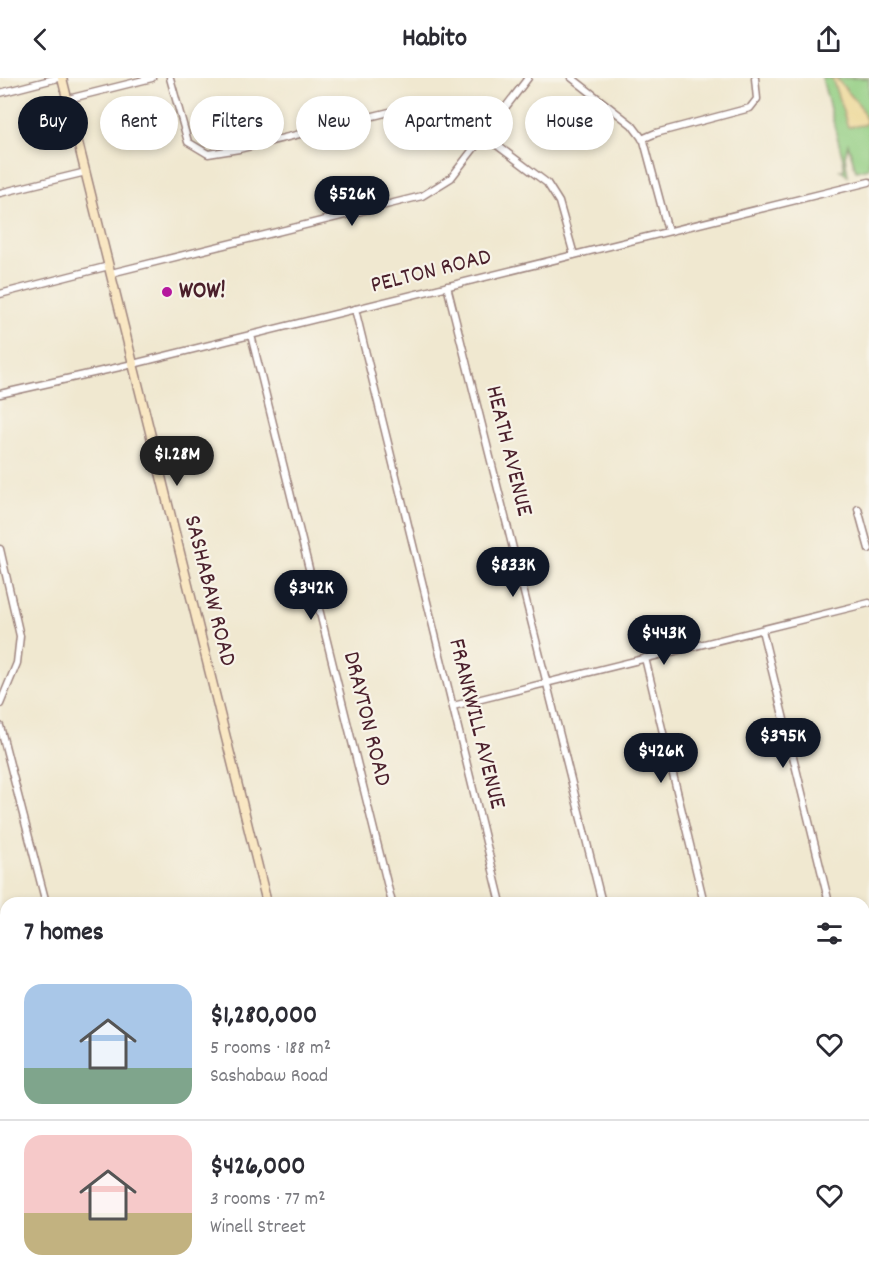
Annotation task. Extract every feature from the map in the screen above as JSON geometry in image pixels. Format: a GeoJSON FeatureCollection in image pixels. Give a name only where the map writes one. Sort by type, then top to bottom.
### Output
{"type":"FeatureCollection","features":[{"type":"Feature","properties":{"kind":"street"},"geometry":{"type":"LineString","coordinates":[[0,93],[60,78]]}},
{"type":"Feature","properties":{"kind":"street","name":"SASHABAW ROAD"},"geometry":{"type":"LineString","coordinates":[[60,78],[68,96]]}},
{"type":"Feature","properties":{"kind":"street"},"geometry":{"type":"LineString","coordinates":[[81,96],[152,78]]}},
{"type":"Feature","properties":{"kind":"street"},"geometry":{"type":"LineString","coordinates":[[170,78],[188,142],[208,154],[239,149],[383,114]]}},
{"type":"Feature","properties":{"kind":"street"},"geometry":{"type":"LineString","coordinates":[[513,98],[528,78]]}},
{"type":"Feature","properties":{"kind":"street"},"geometry":{"type":"LineString","coordinates":[[572,78],[632,125],[642,139],[668,231]]}},
{"type":"Feature","properties":{"kind":"street"},"geometry":{"type":"LineString","coordinates":[[642,139],[656,133],[741,111],[754,104],[758,95],[755,78]]}},
{"type":"Feature","properties":{"kind":"street","name":"SASHABAW ROAD"},"geometry":{"type":"LineString","coordinates":[[81,150],[266,897]]}},
{"type":"Feature","properties":{"kind":"street"},"geometry":{"type":"LineString","coordinates":[[0,294],[415,198],[451,178],[473,150]]}},
{"type":"Feature","properties":{"kind":"street"},"geometry":{"type":"LineString","coordinates":[[504,150],[553,190],[559,201],[574,255]]}},
{"type":"Feature","properties":{"kind":"street"},"geometry":{"type":"LineString","coordinates":[[0,193],[86,172]]}},
{"type":"Feature","properties":{"kind":"street","name":"PELTON ROAD"},"geometry":{"type":"LineString","coordinates":[[0,394],[134,364],[869,182]]}},
{"type":"Feature","properties":{"kind":"street","name":"HEATH AVENUE"},"geometry":{"type":"LineString","coordinates":[[447,286],[601,897]]}},
{"type":"Feature","properties":{"kind":"street","name":"FRANKWILL AVENUE"},"geometry":{"type":"LineString","coordinates":[[355,309],[500,897]]}},
{"type":"Feature","properties":{"kind":"street","name":"DRAYTON ROAD"},"geometry":{"type":"LineString","coordinates":[[251,334],[391,897]]}},
{"type":"Feature","properties":{"kind":"street"},"geometry":{"type":"LineString","coordinates":[[858,509],[869,549]]}},
{"type":"Feature","properties":{"kind":"street"},"geometry":{"type":"LineString","coordinates":[[0,549],[20,636],[17,663],[0,704]]}},
{"type":"Feature","properties":{"kind":"street"},"geometry":{"type":"LineString","coordinates":[[453,705],[869,603]]}},
{"type":"Feature","properties":{"kind":"street"},"geometry":{"type":"LineString","coordinates":[[762,630],[828,897]]}},
{"type":"Feature","properties":{"kind":"street"},"geometry":{"type":"LineString","coordinates":[[645,658],[703,897]]}},
{"type":"Feature","properties":{"kind":"street"},"geometry":{"type":"LineString","coordinates":[[0,726],[44,897]]}},
{"type":"Feature","properties":{"kind":"green space"},"geometry":{"type":"Polygon","coordinates":[[[822,78],[869,78],[869,168],[856,171],[848,144],[845,156],[848,176],[840,170],[844,170],[844,163],[822,78]]]}},
{"type":"Feature","properties":{"kind":"sand"},"geometry":{"type":"Polygon","coordinates":[[[832,78],[836,78],[860,106],[867,122],[863,125],[848,127],[832,78]]]}},
{"type":"Feature","properties":{"kind":"place","name":"WOW!"},"geometry":{"type":"Point","coordinates":[167,292]}}]}
